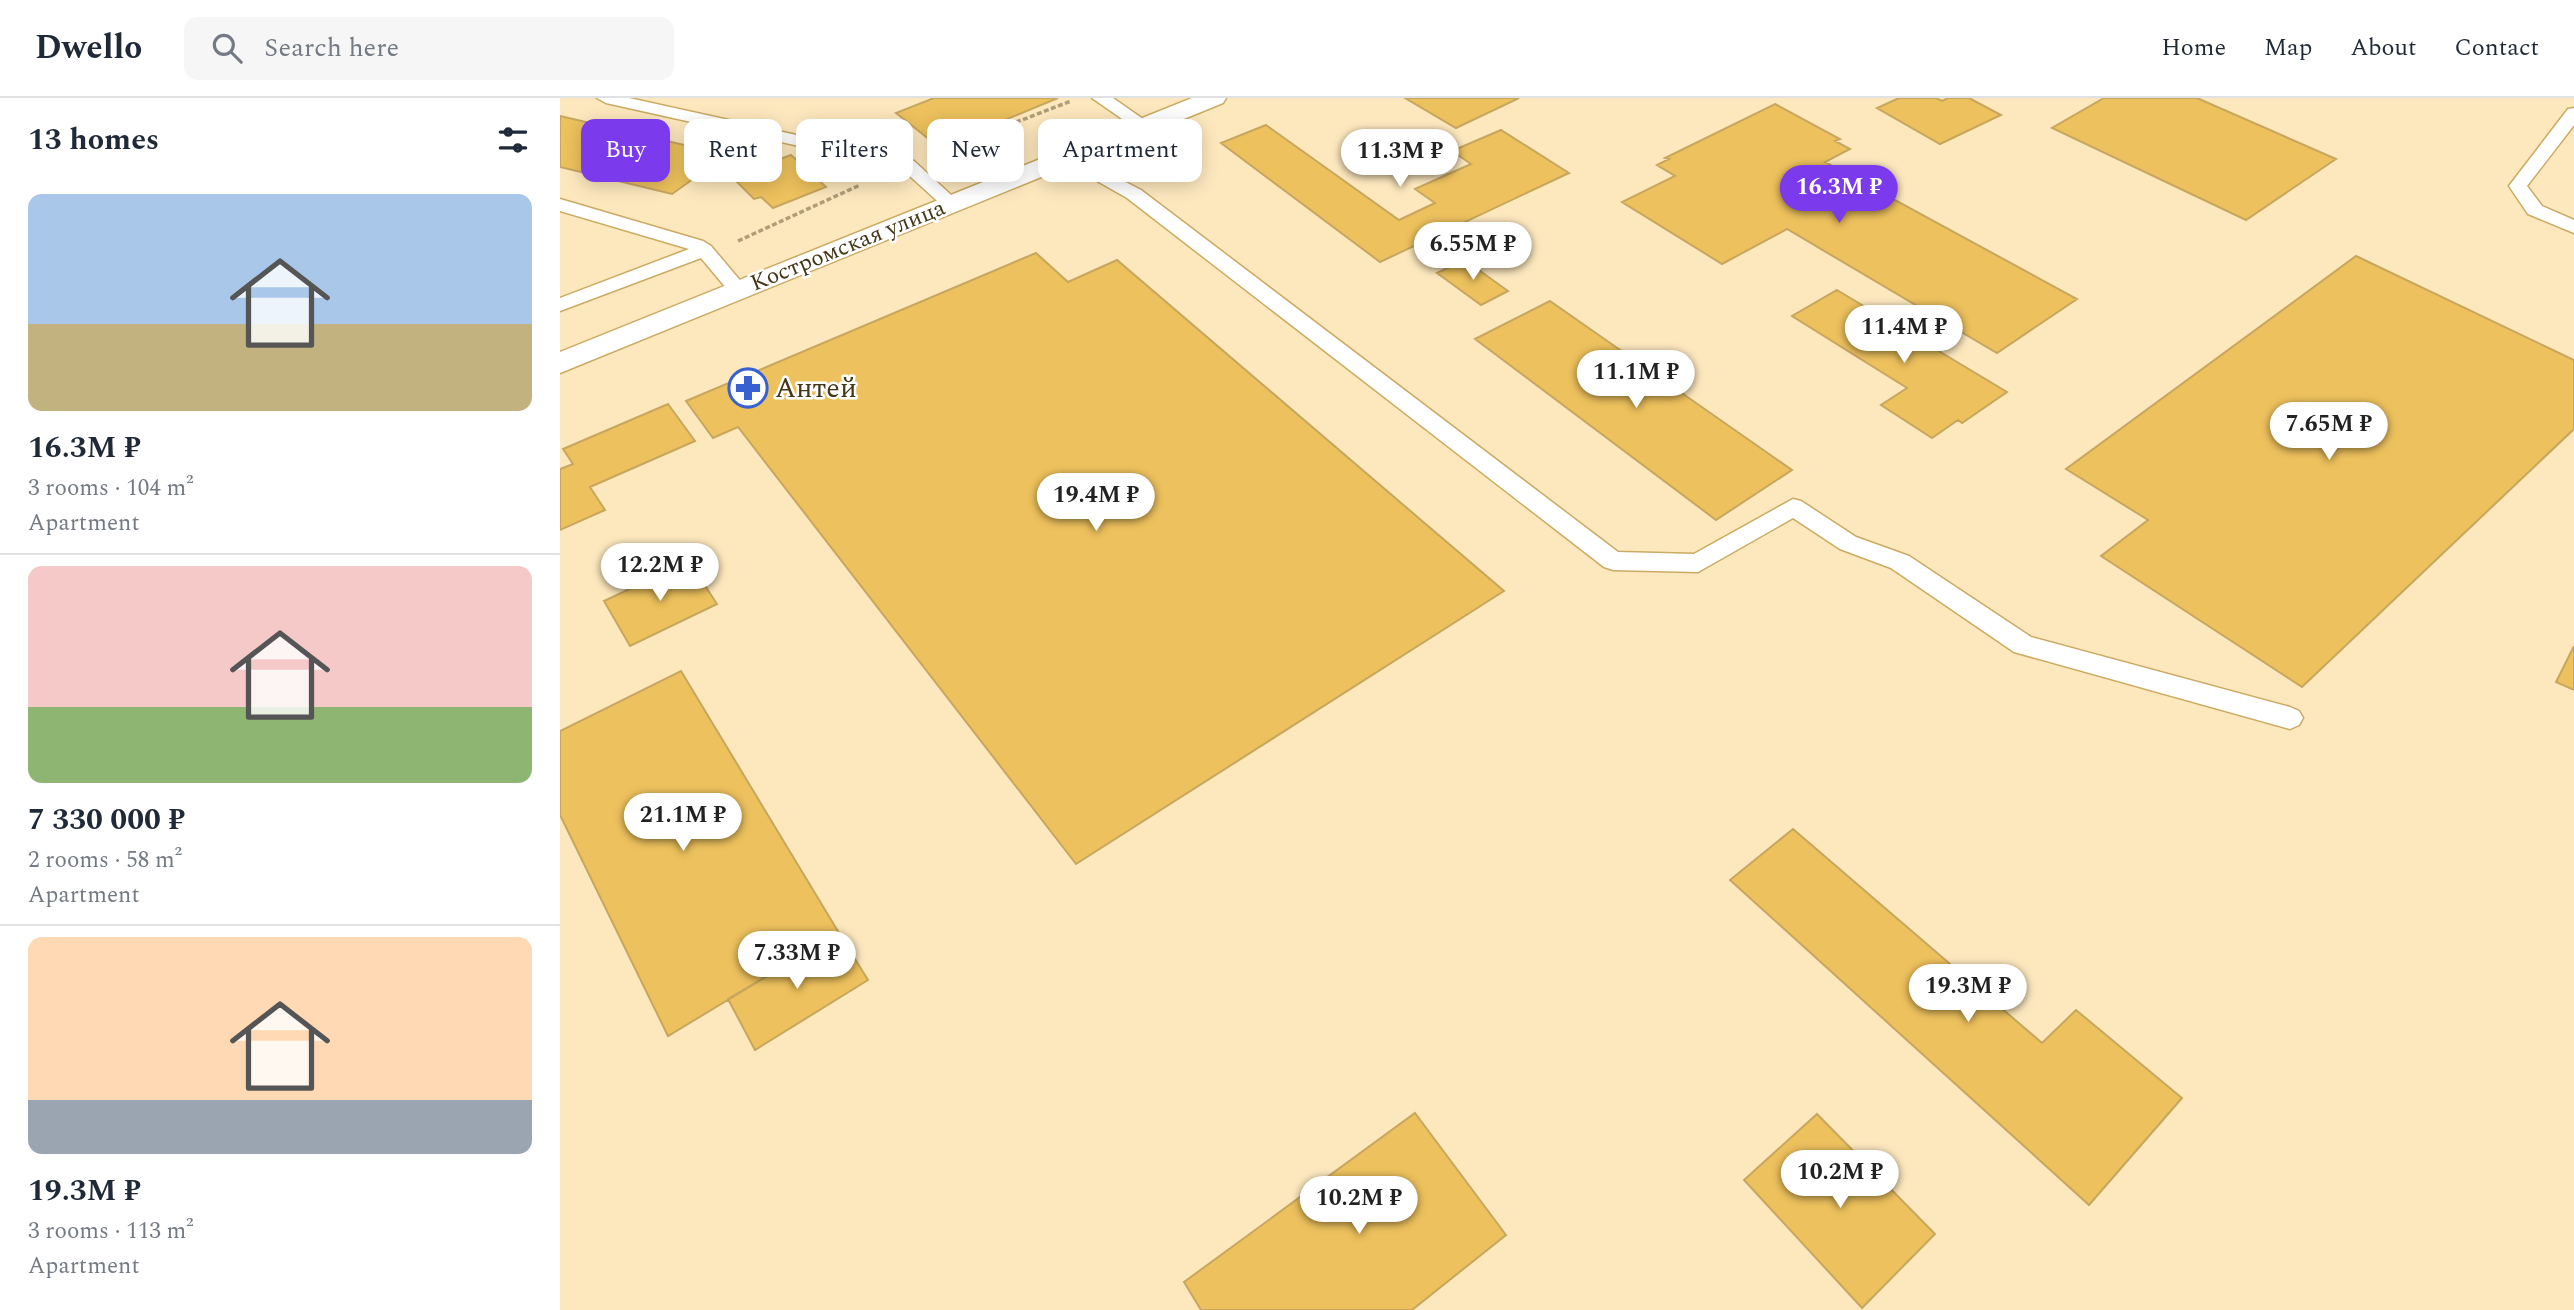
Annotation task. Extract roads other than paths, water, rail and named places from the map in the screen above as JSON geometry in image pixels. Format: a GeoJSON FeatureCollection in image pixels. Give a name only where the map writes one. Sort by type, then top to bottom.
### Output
{"type":"FeatureCollection","features":[{"type":"Feature","properties":{"kind":"main road","name":"Костромская улица"},"geometry":{"type":"LineString","coordinates":[[1162,119],[1214,98]]}},
{"type":"Feature","properties":{"kind":"main road","name":"Костромская улица"},"geometry":{"type":"LineString","coordinates":[[560,363],[1038,169]]}},
{"type":"Feature","properties":{"kind":"lane"},"geometry":{"type":"LineString","coordinates":[[606,98],[908,164],[952,204]]}},
{"type":"Feature","properties":{"kind":"lane"},"geometry":{"type":"LineString","coordinates":[[1101,98],[1133,119]]}},
{"type":"Feature","properties":{"kind":"lane"},"geometry":{"type":"LineString","coordinates":[[2574,113],[2518,186],[2535,210],[2574,227]]}},
{"type":"Feature","properties":{"kind":"lane"},"geometry":{"type":"LineString","coordinates":[[1113,182],[1134,194],[1613,561],[1698,563],[1793,507],[1847,543],[1900,562],[2023,645],[2290,718]]}},
{"type":"Feature","properties":{"kind":"lane"},"geometry":{"type":"LineString","coordinates":[[560,205],[683,240],[707,254],[739,291]]}},
{"type":"Feature","properties":{"kind":"lane"},"geometry":{"type":"LineString","coordinates":[[560,305],[707,254]]}},
{"type":"Feature","properties":{"kind":"place","name":"Антей"},"geometry":{"type":"Point","coordinates":[748,388]}}]}
